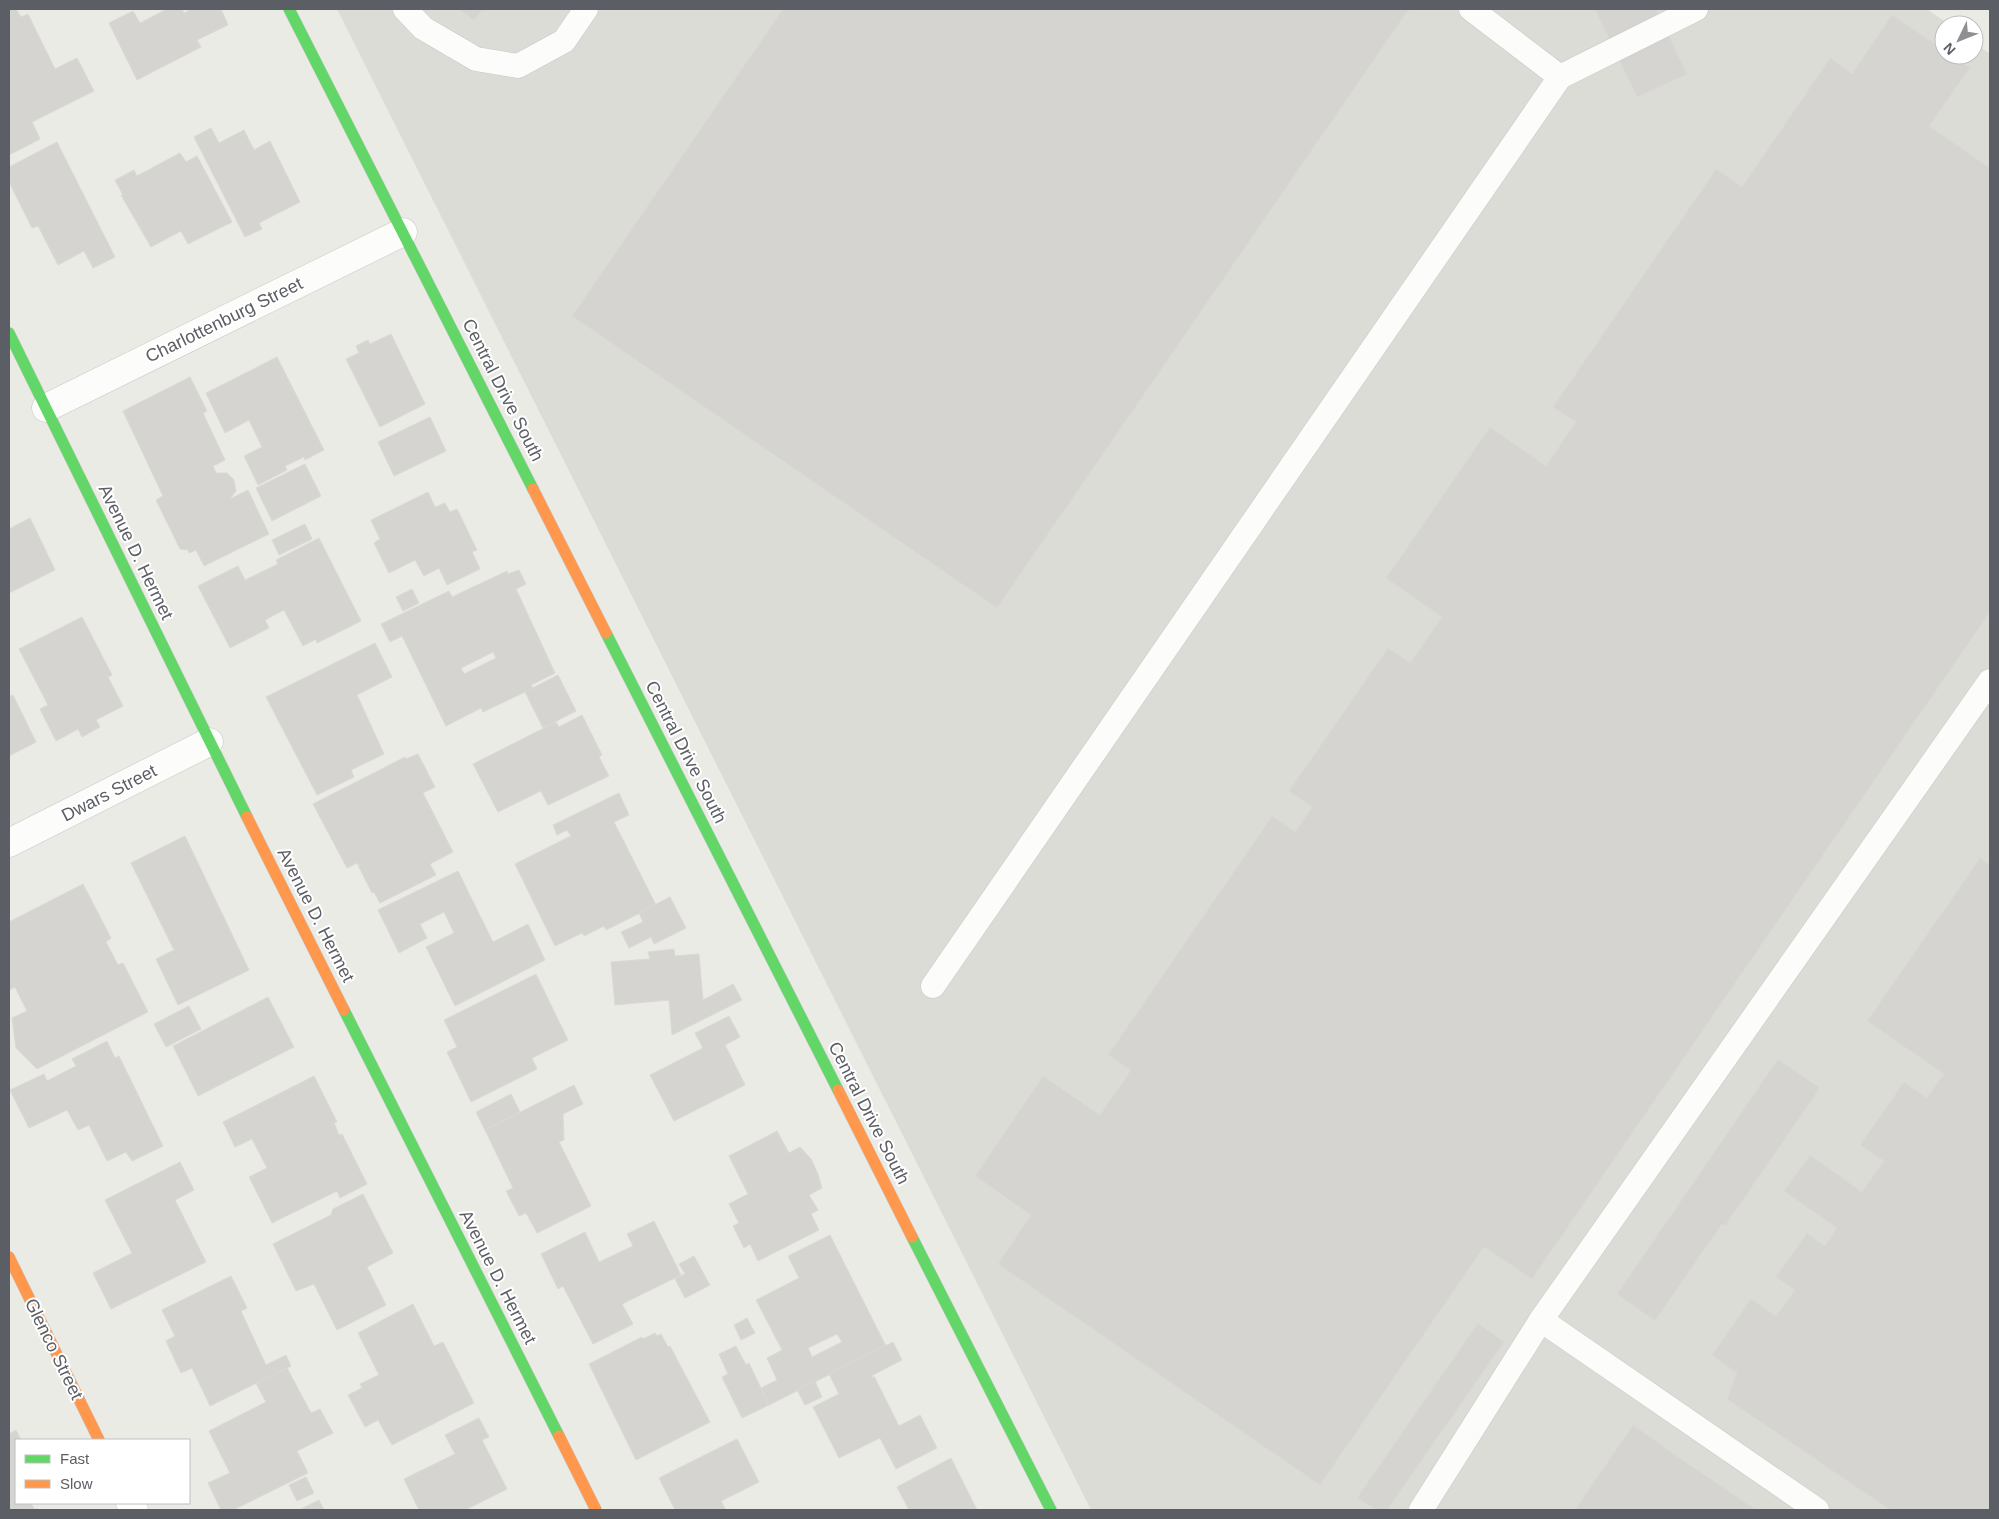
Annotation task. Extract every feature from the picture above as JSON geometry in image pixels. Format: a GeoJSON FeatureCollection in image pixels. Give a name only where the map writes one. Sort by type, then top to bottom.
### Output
{"type":"FeatureCollection","features":[{"type":"Feature","properties":{"kind":"street","name":"Central Drive South"},"geometry":{"type":"LineString","coordinates":[[289,9],[1051,1510]]}},
{"type":"Feature","properties":{"kind":"street","name":"Charlottenburg Street"},"geometry":{"type":"LineString","coordinates":[[46,408],[402,232]]}},
{"type":"Feature","properties":{"kind":"street","name":"Avenue D. Hermet"},"geometry":{"type":"LineString","coordinates":[[9,333],[208,742],[596,1510]]}},
{"type":"Feature","properties":{"kind":"street","name":"Dwars Street"},"geometry":{"type":"LineString","coordinates":[[9,844],[208,742]]}},
{"type":"Feature","properties":{"kind":"street","name":"Glenco Street"},"geometry":{"type":"LineString","coordinates":[[9,1257],[100,1439]]}},
{"type":"Feature","properties":{"kind":"lane"},"geometry":{"type":"LineString","coordinates":[[405,9],[423,28],[476,59],[518,66],[564,41],[586,9]]}},
{"type":"Feature","properties":{"kind":"lane"},"geometry":{"type":"LineString","coordinates":[[1471,9],[1560,77]]}},
{"type":"Feature","properties":{"kind":"lane"},"geometry":{"type":"LineString","coordinates":[[933,986],[1560,77],[1696,9]]}},
{"type":"Feature","properties":{"kind":"lane"},"geometry":{"type":"LineString","coordinates":[[1421,1510],[1541,1320],[1990,681]]}},
{"type":"Feature","properties":{"kind":"lane"},"geometry":{"type":"LineString","coordinates":[[1541,1320],[1817,1510]]}},
{"type":"Feature","properties":{"kind":"shaded area"},"geometry":{"type":"Polygon","coordinates":[[[337,9],[1927,9],[1936,15],[1934,15],[1934,65],[1984,65],[1984,50],[1990,54],[1990,1510],[1091,1510],[337,9]]]}},
{"type":"Feature","properties":{"kind":"building"},"geometry":{"type":"Polygon","coordinates":[[[9,9],[16,9],[21,17],[28,14],[55,69],[77,58],[94,91],[32,122],[40,139],[9,155],[9,9]]]}},
{"type":"Feature","properties":{"kind":"building"},"geometry":{"type":"Polygon","coordinates":[[[167,9],[182,9],[184,13],[191,9],[221,9],[228,25],[197,40],[201,47],[137,80],[109,23],[133,11],[140,23],[167,9]]]}},
{"type":"Feature","properties":{"kind":"building"},"geometry":{"type":"Polygon","coordinates":[[[459,9],[483,9],[474,20],[459,9]]]}},
{"type":"Feature","properties":{"kind":"building"},"geometry":{"type":"Polygon","coordinates":[[[783,9],[1409,9],[997,608],[572,316],[783,9]]]}},
{"type":"Feature","properties":{"kind":"building"},"geometry":{"type":"Polygon","coordinates":[[[1595,9],[1656,9],[1687,74],[1637,97],[1595,9]]]}},
{"type":"Feature","properties":{"kind":"building"},"geometry":{"type":"Polygon","coordinates":[[[1892,15],[1934,43],[1934,65],[1966,65],[1970,68],[1929,126],[1990,168],[1990,612],[1532,1279],[1484,1247],[1320,1485],[998,1264],[1031,1215],[975,1176],[1043,1076],[1100,1115],[1131,1070],[1108,1055],[1272,816],[1295,832],[1312,807],[1289,791],[1388,648],[1410,663],[1442,617],[1386,578],[1490,427],[1546,466],[1576,422],[1553,407],[1716,169],[1742,187],[1830,58],[1852,74],[1892,15]]]}},
{"type":"Feature","properties":{"kind":"building"},"geometry":{"type":"Polygon","coordinates":[[[211,128],[219,143],[244,130],[254,150],[270,141],[300,202],[259,223],[262,229],[245,237],[194,137],[211,128]]]}},
{"type":"Feature","properties":{"kind":"building"},"geometry":{"type":"Polygon","coordinates":[[[57,142],[115,257],[93,268],[84,251],[58,265],[38,226],[32,228],[9,182],[9,167],[57,142]]]}},
{"type":"Feature","properties":{"kind":"building"},"geometry":{"type":"Polygon","coordinates":[[[180,153],[186,162],[197,156],[232,222],[188,244],[181,231],[151,247],[121,195],[123,195],[115,180],[134,170],[137,176],[180,153]]]}},
{"type":"Feature","properties":{"kind":"building"},"geometry":{"type":"Polygon","coordinates":[[[391,334],[425,404],[380,427],[346,359],[359,353],[356,346],[368,340],[370,344],[391,334]]]}},
{"type":"Feature","properties":{"kind":"building"},"geometry":{"type":"Polygon","coordinates":[[[277,357],[324,450],[305,460],[304,457],[285,466],[287,470],[258,485],[244,456],[262,447],[249,420],[225,433],[206,393],[277,357]]]}},
{"type":"Feature","properties":{"kind":"building"},"geometry":{"type":"Polygon","coordinates":[[[190,377],[207,411],[203,413],[225,460],[213,466],[216,473],[227,473],[234,480],[236,491],[230,499],[248,490],[269,534],[204,566],[196,550],[189,553],[188,550],[180,549],[156,500],[163,496],[123,411],[190,377]]]}},
{"type":"Feature","properties":{"kind":"building"},"geometry":{"type":"Polygon","coordinates":[[[430,417],[446,451],[394,476],[378,442],[430,417]]]}},
{"type":"Feature","properties":{"kind":"building"},"geometry":{"type":"Polygon","coordinates":[[[305,464],[321,496],[272,521],[256,488],[305,464]]]}},
{"type":"Feature","properties":{"kind":"building"},"geometry":{"type":"Polygon","coordinates":[[[428,492],[435,507],[445,503],[450,512],[457,509],[477,550],[472,552],[480,569],[447,585],[439,568],[424,576],[415,560],[389,573],[374,543],[380,539],[371,520],[428,492]]]}},
{"type":"Feature","properties":{"kind":"building"},"geometry":{"type":"Polygon","coordinates":[[[30,518],[55,570],[9,593],[9,529],[30,518]]]}},
{"type":"Feature","properties":{"kind":"building"},"geometry":{"type":"Polygon","coordinates":[[[305,524],[312,539],[279,555],[272,540],[305,524]]]}},
{"type":"Feature","properties":{"kind":"building"},"geometry":{"type":"Polygon","coordinates":[[[319,538],[361,621],[317,643],[316,639],[303,646],[284,610],[265,620],[269,628],[230,648],[198,586],[238,566],[245,580],[278,564],[276,560],[319,538]]]}},
{"type":"Feature","properties":{"kind":"building"},"geometry":{"type":"Polygon","coordinates":[[[519,570],[526,584],[516,589],[555,673],[531,685],[533,688],[525,692],[483,712],[481,708],[446,726],[402,636],[390,642],[381,624],[449,591],[452,597],[507,571],[508,574],[519,570]],[[493,652],[461,668],[464,674],[496,658],[493,652]]]}},
{"type":"Feature","properties":{"kind":"building"},"geometry":{"type":"Polygon","coordinates":[[[412,589],[419,603],[403,611],[396,597],[412,589]]]}},
{"type":"Feature","properties":{"kind":"building"},"geometry":{"type":"Polygon","coordinates":[[[82,617],[112,675],[108,677],[123,706],[96,720],[100,727],[82,737],[78,729],[56,741],[40,709],[48,705],[19,649],[82,617]]]}},
{"type":"Feature","properties":{"kind":"building"},"geometry":{"type":"Polygon","coordinates":[[[375,643],[392,677],[357,695],[384,754],[351,770],[354,777],[317,795],[266,697],[375,643]]]}},
{"type":"Feature","properties":{"kind":"building"},"geometry":{"type":"Polygon","coordinates":[[[558,675],[576,711],[543,728],[525,692],[558,675]]]}},
{"type":"Feature","properties":{"kind":"building"},"geometry":{"type":"Polygon","coordinates":[[[13,695],[36,742],[9,756],[9,697],[13,695]]]}},
{"type":"Feature","properties":{"kind":"building"},"geometry":{"type":"Polygon","coordinates":[[[582,715],[602,755],[599,757],[609,776],[548,805],[541,791],[498,812],[473,764],[556,722],[559,727],[582,715]]]}},
{"type":"Feature","properties":{"kind":"building"},"geometry":{"type":"Polygon","coordinates":[[[418,754],[435,787],[423,793],[453,852],[430,864],[436,875],[380,903],[374,892],[372,893],[357,863],[347,868],[313,804],[405,757],[406,759],[418,754]]]}},
{"type":"Feature","properties":{"kind":"building"},"geometry":{"type":"Polygon","coordinates":[[[619,793],[629,815],[614,822],[656,905],[606,930],[604,926],[584,936],[582,933],[555,946],[515,864],[571,836],[567,830],[557,835],[553,825],[619,793]]]}},
{"type":"Feature","properties":{"kind":"building"},"geometry":{"type":"Polygon","coordinates":[[[185,836],[249,970],[178,1005],[156,959],[174,950],[131,863],[185,836]]]}},
{"type":"Feature","properties":{"kind":"building"},"geometry":{"type":"Polygon","coordinates":[[[1980,858],[1990,865],[1990,1510],[1890,1510],[1727,1399],[1737,1373],[1712,1355],[1751,1299],[1776,1316],[1795,1290],[1776,1277],[1807,1233],[1825,1246],[1837,1228],[1784,1191],[1810,1155],[1862,1192],[1884,1161],[1860,1145],[1904,1082],[1927,1098],[1944,1074],[1867,1021],[1980,858]]]}},
{"type":"Feature","properties":{"kind":"building"},"geometry":{"type":"Polygon","coordinates":[[[458,871],[493,942],[528,924],[545,960],[455,1006],[426,947],[454,933],[444,912],[420,924],[427,938],[399,953],[378,910],[458,871]]]}},
{"type":"Feature","properties":{"kind":"building"},"geometry":{"type":"Polygon","coordinates":[[[83,884],[111,938],[106,942],[118,965],[123,963],[148,1012],[37,1069],[16,1048],[12,1018],[27,1011],[15,987],[9,990],[9,922],[83,884]]]}},
{"type":"Feature","properties":{"kind":"building"},"geometry":{"type":"Polygon","coordinates":[[[670,897],[686,928],[654,944],[651,937],[629,948],[621,932],[643,922],[639,913],[670,897]]]}},
{"type":"Feature","properties":{"kind":"building"},"geometry":{"type":"Polygon","coordinates":[[[674,949],[675,956],[699,954],[703,1000],[733,984],[742,1000],[672,1035],[669,1000],[615,1005],[611,962],[650,959],[648,952],[674,949]]]}},
{"type":"Feature","properties":{"kind":"building"},"geometry":{"type":"Polygon","coordinates":[[[536,974],[568,1040],[532,1058],[537,1069],[471,1102],[447,1052],[457,1047],[444,1020],[536,974]]]}},
{"type":"Feature","properties":{"kind":"building"},"geometry":{"type":"Polygon","coordinates":[[[268,997],[294,1047],[198,1096],[173,1046],[268,997]]]}},
{"type":"Feature","properties":{"kind":"building"},"geometry":{"type":"Polygon","coordinates":[[[189,1006],[201,1029],[166,1047],[154,1024],[189,1006]]]}},
{"type":"Feature","properties":{"kind":"building"},"geometry":{"type":"Polygon","coordinates":[[[729,1016],[740,1037],[725,1045],[745,1085],[674,1121],[650,1075],[703,1048],[695,1033],[729,1016]]]}},
{"type":"Feature","properties":{"kind":"building"},"geometry":{"type":"Polygon","coordinates":[[[107,1041],[115,1058],[119,1056],[163,1146],[132,1161],[126,1152],[107,1161],[89,1125],[78,1130],[67,1110],[29,1128],[10,1090],[44,1074],[47,1081],[76,1066],[72,1059],[107,1041]]]}},
{"type":"Feature","properties":{"kind":"building"},"geometry":{"type":"Polygon","coordinates":[[[1778,1059],[1820,1088],[1725,1226],[1722,1224],[1655,1321],[1617,1294],[1778,1059]]]}},
{"type":"Feature","properties":{"kind":"building"},"geometry":{"type":"Polygon","coordinates":[[[314,1076],[337,1122],[334,1123],[339,1135],[342,1134],[367,1184],[340,1198],[337,1191],[272,1223],[249,1177],[267,1168],[252,1139],[235,1147],[223,1122],[314,1076]]]}},
{"type":"Feature","properties":{"kind":"building"},"geometry":{"type":"Polygon","coordinates":[[[574,1085],[583,1104],[563,1114],[564,1140],[559,1142],[591,1206],[537,1233],[526,1213],[519,1216],[506,1191],[513,1188],[485,1130],[574,1085]]]}},
{"type":"Feature","properties":{"kind":"building"},"geometry":{"type":"Polygon","coordinates":[[[511,1094],[520,1112],[485,1130],[476,1112],[511,1094]]]}},
{"type":"Feature","properties":{"kind":"building"},"geometry":{"type":"Polygon","coordinates":[[[777,1131],[789,1153],[800,1147],[811,1159],[818,1174],[822,1188],[809,1195],[818,1210],[811,1214],[819,1230],[758,1261],[750,1244],[744,1248],[733,1226],[739,1223],[729,1204],[748,1194],[729,1156],[777,1131]]]}},
{"type":"Feature","properties":{"kind":"building"},"geometry":{"type":"Polygon","coordinates":[[[180,1162],[194,1190],[175,1200],[206,1262],[111,1309],[93,1273],[132,1253],[105,1200],[180,1162]]]}},
{"type":"Feature","properties":{"kind":"building"},"geometry":{"type":"Polygon","coordinates":[[[363,1194],[393,1253],[367,1267],[386,1305],[337,1330],[314,1284],[296,1291],[273,1244],[331,1215],[333,1209],[363,1194]]]}},
{"type":"Feature","properties":{"kind":"building"},"geometry":{"type":"Polygon","coordinates":[[[654,1221],[681,1275],[622,1304],[633,1324],[593,1344],[563,1286],[558,1289],[541,1254],[585,1232],[599,1262],[633,1246],[627,1234],[654,1221]]]}},
{"type":"Feature","properties":{"kind":"building"},"geometry":{"type":"Polygon","coordinates":[[[830,1235],[886,1346],[769,1405],[761,1388],[777,1380],[767,1358],[782,1350],[756,1300],[799,1278],[788,1256],[830,1235]],[[837,1334],[808,1348],[812,1357],[842,1342],[837,1334]]]}},
{"type":"Feature","properties":{"kind":"building"},"geometry":{"type":"Polygon","coordinates":[[[694,1256],[710,1285],[685,1298],[675,1279],[685,1274],[679,1264],[694,1256]]]}},
{"type":"Feature","properties":{"kind":"building"},"geometry":{"type":"Polygon","coordinates":[[[231,1276],[247,1308],[241,1311],[266,1365],[286,1355],[291,1366],[210,1406],[192,1368],[181,1373],[166,1341],[175,1336],[162,1310],[231,1276]]]}},
{"type":"Feature","properties":{"kind":"building"},"geometry":{"type":"Polygon","coordinates":[[[413,1304],[434,1346],[443,1342],[474,1403],[392,1445],[378,1420],[365,1427],[348,1395],[362,1388],[360,1384],[379,1375],[358,1333],[413,1304]]]}},
{"type":"Feature","properties":{"kind":"building"},"geometry":{"type":"Polygon","coordinates":[[[747,1318],[755,1333],[741,1340],[734,1325],[747,1318]]]}},
{"type":"Feature","properties":{"kind":"building"},"geometry":{"type":"Polygon","coordinates":[[[1478,1323],[1504,1342],[1387,1510],[1376,1510],[1357,1498],[1478,1323]]]}},
{"type":"Feature","properties":{"kind":"building"},"geometry":{"type":"Polygon","coordinates":[[[655,1333],[657,1336],[661,1334],[668,1347],[670,1346],[710,1422],[636,1460],[589,1364],[642,1337],[643,1339],[655,1333]]]}},
{"type":"Feature","properties":{"kind":"building"},"geometry":{"type":"Polygon","coordinates":[[[893,1342],[902,1360],[871,1376],[872,1378],[874,1376],[899,1426],[920,1415],[937,1448],[896,1469],[880,1438],[839,1458],[813,1407],[839,1394],[829,1374],[893,1342]]]}},
{"type":"Feature","properties":{"kind":"building"},"geometry":{"type":"Polygon","coordinates":[[[736,1346],[746,1365],[749,1363],[769,1405],[742,1418],[722,1377],[728,1374],[719,1354],[736,1346]]]}},
{"type":"Feature","properties":{"kind":"building"},"geometry":{"type":"Polygon","coordinates":[[[287,1368],[311,1413],[320,1409],[333,1433],[297,1451],[308,1473],[233,1510],[221,1510],[208,1483],[230,1473],[209,1431],[266,1402],[256,1383],[287,1368]]]}},
{"type":"Feature","properties":{"kind":"building"},"geometry":{"type":"Polygon","coordinates":[[[815,1381],[822,1397],[805,1405],[797,1390],[815,1381]]]}},
{"type":"Feature","properties":{"kind":"building"},"geometry":{"type":"Polygon","coordinates":[[[479,1418],[489,1437],[482,1440],[507,1489],[465,1510],[419,1510],[404,1479],[455,1454],[445,1435],[479,1418]]]}},
{"type":"Feature","properties":{"kind":"building"},"geometry":{"type":"Polygon","coordinates":[[[1633,1425],[1675,1455],[1756,1510],[1575,1510],[1633,1425]]]}},
{"type":"Feature","properties":{"kind":"building"},"geometry":{"type":"Polygon","coordinates":[[[16,1430],[20,1439],[15,1439],[15,1504],[32,1504],[35,1510],[9,1510],[9,1434],[16,1430]]]}},
{"type":"Feature","properties":{"kind":"building"},"geometry":{"type":"Polygon","coordinates":[[[737,1439],[759,1482],[721,1501],[726,1510],[675,1510],[659,1478],[737,1439]]]}},
{"type":"Feature","properties":{"kind":"building"},"geometry":{"type":"Polygon","coordinates":[[[951,1458],[977,1510],[909,1510],[897,1487],[951,1458]]]}},
{"type":"Feature","properties":{"kind":"building"},"geometry":{"type":"Polygon","coordinates":[[[306,1477],[314,1493],[297,1501],[289,1485],[306,1477]]]}},
{"type":"Feature","properties":{"kind":"building"},"geometry":{"type":"Polygon","coordinates":[[[319,1500],[324,1510],[299,1510],[319,1500]]]}},
{"type":"Feature","properties":{"kind":"traffic: fast"},"geometry":{"type":"LineString","coordinates":[[289,9],[533,489]]}},
{"type":"Feature","properties":{"kind":"traffic: fast"},"geometry":{"type":"LineString","coordinates":[[9,333],[247,817]]}},
{"type":"Feature","properties":{"kind":"traffic: fast"},"geometry":{"type":"LineString","coordinates":[[606,633],[838,1090]]}},
{"type":"Feature","properties":{"kind":"traffic: fast"},"geometry":{"type":"LineString","coordinates":[[344,1010],[559,1436]]}},
{"type":"Feature","properties":{"kind":"traffic: fast"},"geometry":{"type":"LineString","coordinates":[[912,1237],[1051,1510]]}},
{"type":"Feature","properties":{"kind":"traffic: slow"},"geometry":{"type":"LineString","coordinates":[[533,489],[606,633]]}},
{"type":"Feature","properties":{"kind":"traffic: slow"},"geometry":{"type":"LineString","coordinates":[[247,817],[344,1010]]}},
{"type":"Feature","properties":{"kind":"traffic: slow"},"geometry":{"type":"LineString","coordinates":[[838,1090],[912,1237]]}},
{"type":"Feature","properties":{"kind":"traffic: slow"},"geometry":{"type":"LineString","coordinates":[[9,1257],[99,1439]]}},
{"type":"Feature","properties":{"kind":"traffic: slow"},"geometry":{"type":"LineString","coordinates":[[559,1436],[596,1510]]}}]}
